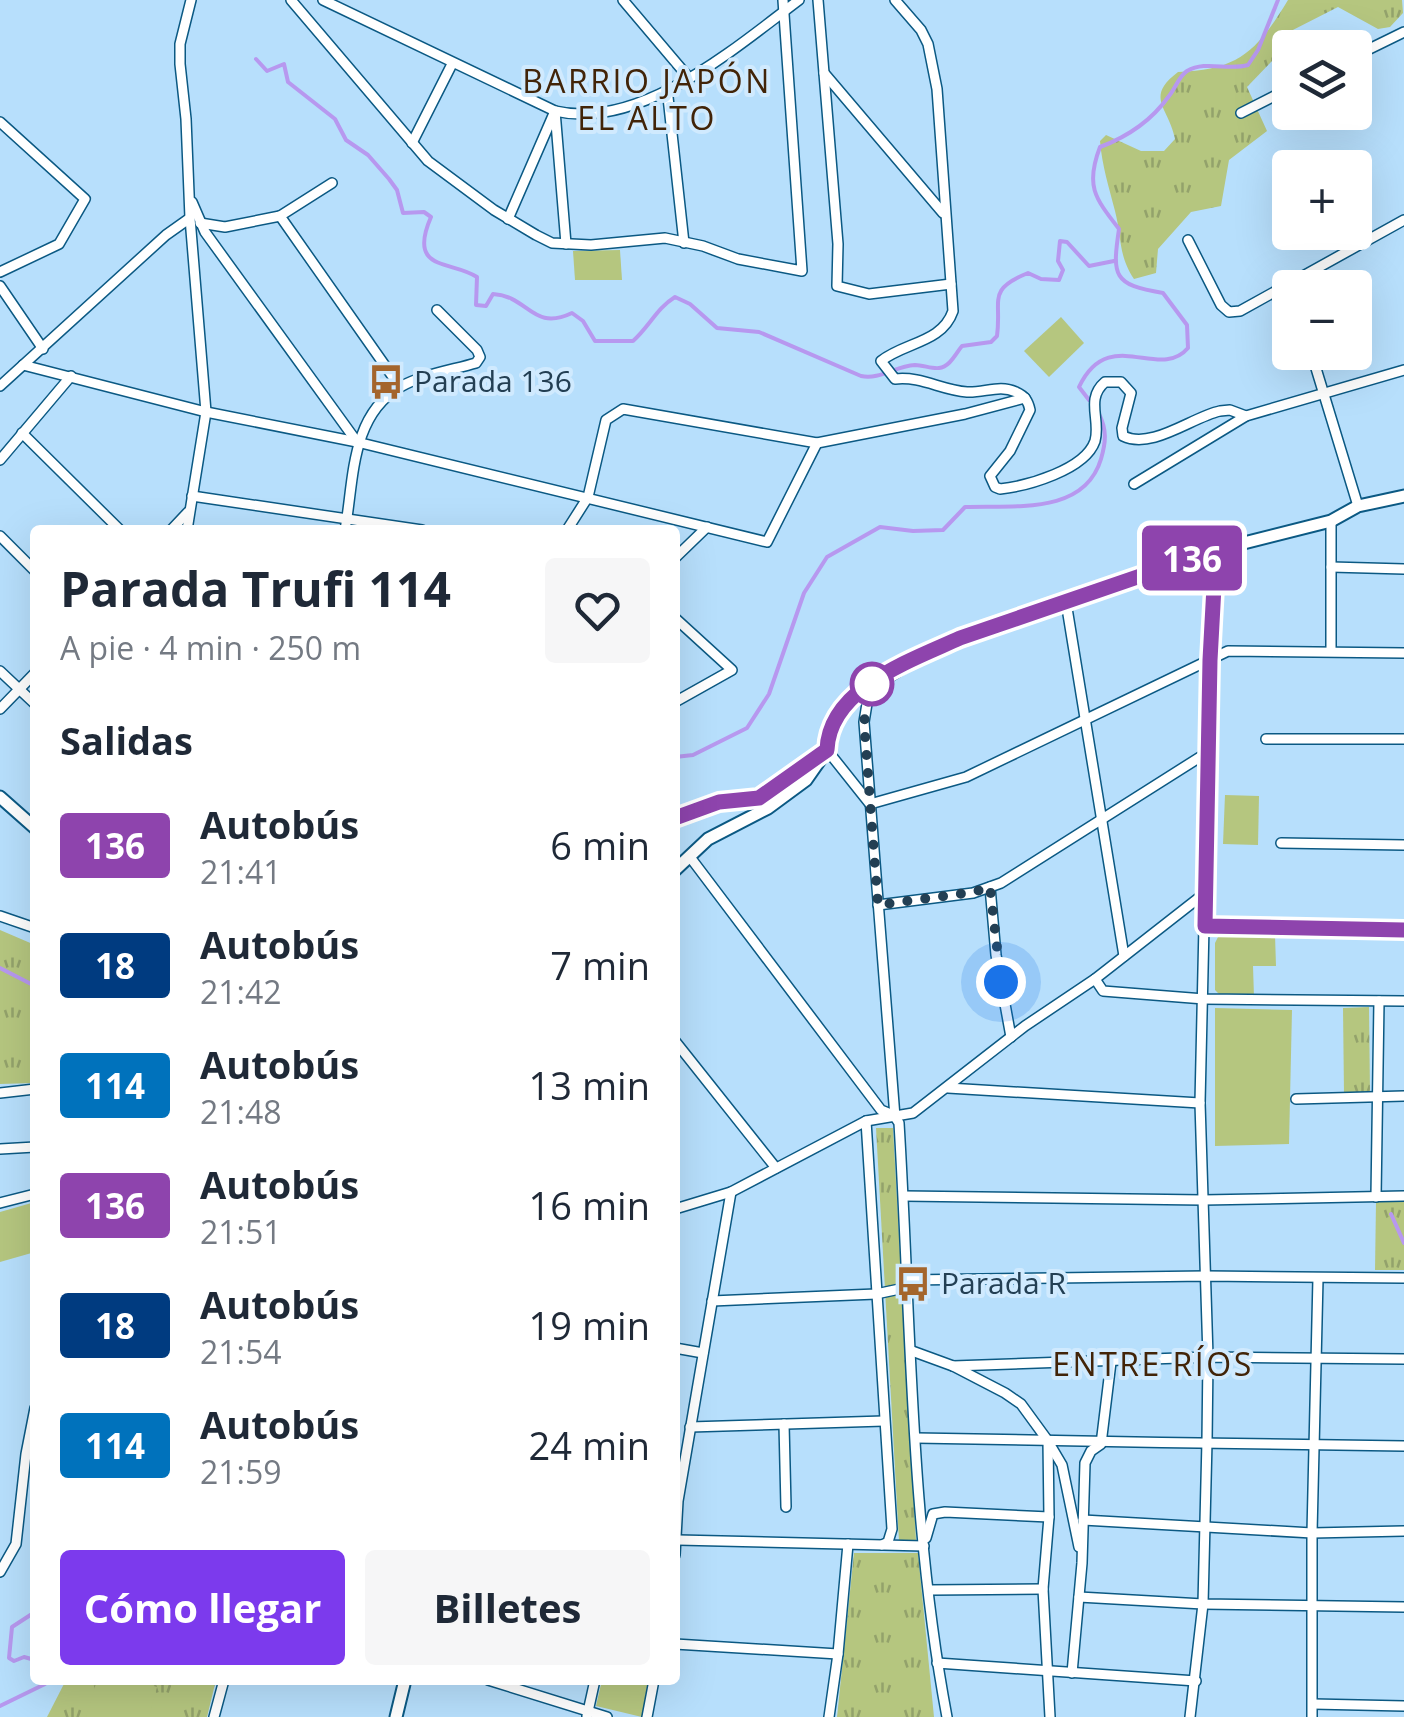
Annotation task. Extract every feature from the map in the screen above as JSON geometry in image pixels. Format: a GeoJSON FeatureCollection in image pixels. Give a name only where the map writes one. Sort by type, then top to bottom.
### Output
{"type":"FeatureCollection","features":[{"type":"Feature","properties":{"kind":"street"},"geometry":{"type":"LineString","coordinates":[[188,525],[206,412],[195,220],[180,64],[183,27],[192,0]]}},
{"type":"Feature","properties":{"kind":"street"},"geometry":{"type":"LineString","coordinates":[[291,0],[428,161],[508,219],[552,243],[590,245],[650,238],[802,271],[781,4]]}},
{"type":"Feature","properties":{"kind":"street"},"geometry":{"type":"LineString","coordinates":[[323,0],[452,64],[555,111],[575,116],[606,114],[689,78],[731,54],[781,4],[798,0]]}},
{"type":"Feature","properties":{"kind":"street"},"geometry":{"type":"LineString","coordinates":[[623,0],[689,78]]}},
{"type":"Feature","properties":{"kind":"street"},"geometry":{"type":"LineString","coordinates":[[818,0],[838,244],[837,286],[868,294],[951,284]]}},
{"type":"Feature","properties":{"kind":"street"},"geometry":{"type":"LineString","coordinates":[[895,0],[928,44],[936,90],[953,311],[942,330],[895,350],[881,361],[895,380],[918,379],[966,392],[1000,388],[1019,392],[1025,398],[1030,410],[1010,451],[990,476],[995,487],[1040,481],[1085,455],[1094,441],[1095,396],[1099,388],[1113,380],[1121,382],[1131,393],[1122,428],[1123,436],[1129,439],[1154,436],[1220,411],[1246,416]]}},
{"type":"Feature","properties":{"kind":"street"},"geometry":{"type":"LineString","coordinates":[[1372,48],[1404,32]]}},
{"type":"Feature","properties":{"kind":"street"},"geometry":{"type":"LineString","coordinates":[[412,143],[452,64]]}},
{"type":"Feature","properties":{"kind":"street"},"geometry":{"type":"LineString","coordinates":[[824,72],[945,216]]}},
{"type":"Feature","properties":{"kind":"street"},"geometry":{"type":"LineString","coordinates":[[667,88],[684,243]]}},
{"type":"Feature","properties":{"kind":"street"},"geometry":{"type":"LineString","coordinates":[[1240,113],[1272,97]]}},
{"type":"Feature","properties":{"kind":"street"},"geometry":{"type":"LineString","coordinates":[[508,219],[555,111]]}},
{"type":"Feature","properties":{"kind":"street"},"geometry":{"type":"LineString","coordinates":[[555,111],[566,244]]}},
{"type":"Feature","properties":{"kind":"street"},"geometry":{"type":"LineString","coordinates":[[0,122],[85,199],[59,244],[0,272]]}},
{"type":"Feature","properties":{"kind":"street"},"geometry":{"type":"LineString","coordinates":[[0,386],[166,235],[195,220],[224,227],[280,216],[332,182]]}},
{"type":"Feature","properties":{"kind":"street"},"geometry":{"type":"LineString","coordinates":[[280,216],[400,387]]}},
{"type":"Feature","properties":{"kind":"street"},"geometry":{"type":"LineString","coordinates":[[195,220],[357,442]]}},
{"type":"Feature","properties":{"kind":"street"},"geometry":{"type":"LineString","coordinates":[[1318,270],[1404,220]]}},
{"type":"Feature","properties":{"kind":"street"},"geometry":{"type":"LineString","coordinates":[[1188,240],[1221,305],[1229,312],[1240,311],[1272,295]]}},
{"type":"Feature","properties":{"kind":"street"},"geometry":{"type":"LineString","coordinates":[[0,286],[43,348]]}},
{"type":"Feature","properties":{"kind":"street"},"geometry":{"type":"LineString","coordinates":[[192,496],[346,525],[357,442],[376,410],[400,387],[476,363],[480,357],[478,350],[437,310]]}},
{"type":"Feature","properties":{"kind":"street"},"geometry":{"type":"LineString","coordinates":[[23,365],[206,412],[357,442],[767,542],[816,443]]}},
{"type":"Feature","properties":{"kind":"street"},"geometry":{"type":"LineString","coordinates":[[1316,370],[1358,506]]}},
{"type":"Feature","properties":{"kind":"street"},"geometry":{"type":"LineString","coordinates":[[1134,484],[1246,416],[1404,370]]}},
{"type":"Feature","properties":{"kind":"street"},"geometry":{"type":"LineString","coordinates":[[0,460],[71,376]]}},
{"type":"Feature","properties":{"kind":"street"},"geometry":{"type":"LineString","coordinates":[[570,525],[588,498],[606,420],[623,409],[816,443],[1025,398]]}},
{"type":"Feature","properties":{"kind":"street"},"geometry":{"type":"LineString","coordinates":[[22,434],[115,525]]}},
{"type":"Feature","properties":{"kind":"street"},"geometry":{"type":"LineString","coordinates":[[680,866],[717,833],[768,808],[806,780],[827,750],[828,734],[846,702],[870,685],[960,638],[1216,550],[1331,520],[1358,506],[1404,496]]}},
{"type":"Feature","properties":{"kind":"street"},"geometry":{"type":"LineString","coordinates":[[176,525],[190,510]]}},
{"type":"Feature","properties":{"kind":"street"},"geometry":{"type":"LineString","coordinates":[[1331,520],[1331,651]]}},
{"type":"Feature","properties":{"kind":"street"},"geometry":{"type":"LineString","coordinates":[[680,553],[707,527]]}},
{"type":"Feature","properties":{"kind":"street"},"geometry":{"type":"LineString","coordinates":[[0,536],[30,566]]}},
{"type":"Feature","properties":{"kind":"street"},"geometry":{"type":"LineString","coordinates":[[1190,1717],[1203,1604],[1207,1441],[1200,1103],[1216,550]]}},
{"type":"Feature","properties":{"kind":"street"},"geometry":{"type":"LineString","coordinates":[[1331,568],[1404,569]]}},
{"type":"Feature","properties":{"kind":"street"},"geometry":{"type":"LineString","coordinates":[[1066,602],[1124,956]]}},
{"type":"Feature","properties":{"kind":"street"},"geometry":{"type":"LineString","coordinates":[[680,623],[732,670],[680,699]]}},
{"type":"Feature","properties":{"kind":"street"},"geometry":{"type":"LineString","coordinates":[[870,804],[966,777],[1228,651],[1404,653]]}},
{"type":"Feature","properties":{"kind":"street"},"geometry":{"type":"LineString","coordinates":[[0,671],[30,699]]}},
{"type":"Feature","properties":{"kind":"street"},"geometry":{"type":"LineString","coordinates":[[0,709],[30,677]]}},
{"type":"Feature","properties":{"kind":"street"},"geometry":{"type":"LineString","coordinates":[[870,685],[864,722],[904,1196],[924,1546],[936,1663],[947,1717]]}},
{"type":"Feature","properties":{"kind":"street"},"geometry":{"type":"LineString","coordinates":[[1266,739],[1404,739]]}},
{"type":"Feature","properties":{"kind":"street"},"geometry":{"type":"LineString","coordinates":[[827,750],[870,804]]}},
{"type":"Feature","properties":{"kind":"street"},"geometry":{"type":"LineString","coordinates":[[680,816],[719,802],[759,798],[827,750]]}},
{"type":"Feature","properties":{"kind":"street"},"geometry":{"type":"LineString","coordinates":[[878,905],[974,892],[1002,884],[1208,752]]}},
{"type":"Feature","properties":{"kind":"street"},"geometry":{"type":"LineString","coordinates":[[0,797],[30,824]]}},
{"type":"Feature","properties":{"kind":"street"},"geometry":{"type":"LineString","coordinates":[[1281,843],[1404,844]]}},
{"type":"Feature","properties":{"kind":"street"},"geometry":{"type":"LineString","coordinates":[[690,857],[881,1110],[897,1120]]}},
{"type":"Feature","properties":{"kind":"street"},"geometry":{"type":"LineString","coordinates":[[990,887],[996,955],[1011,1037]]}},
{"type":"Feature","properties":{"kind":"street"},"geometry":{"type":"LineString","coordinates":[[680,1207],[730,1192],[866,1122],[897,1120],[913,1114],[1204,893]]}},
{"type":"Feature","properties":{"kind":"street"},"geometry":{"type":"LineString","coordinates":[[0,916],[30,926]]}},
{"type":"Feature","properties":{"kind":"street"},"geometry":{"type":"LineString","coordinates":[[1205,926],[1404,930]]}},
{"type":"Feature","properties":{"kind":"street"},"geometry":{"type":"LineString","coordinates":[[1095,979],[1103,992],[1204,999],[1404,1001]]}},
{"type":"Feature","properties":{"kind":"street"},"geometry":{"type":"LineString","coordinates":[[1376,1197],[1379,1001]]}},
{"type":"Feature","properties":{"kind":"street"},"geometry":{"type":"LineString","coordinates":[[680,1046],[776,1168]]}},
{"type":"Feature","properties":{"kind":"street"},"geometry":{"type":"LineString","coordinates":[[947,1088],[1200,1103]]}},
{"type":"Feature","properties":{"kind":"street"},"geometry":{"type":"LineString","coordinates":[[0,1093],[30,1090]]}},
{"type":"Feature","properties":{"kind":"street"},"geometry":{"type":"LineString","coordinates":[[1296,1098],[1404,1096]]}},
{"type":"Feature","properties":{"kind":"street"},"geometry":{"type":"LineString","coordinates":[[866,1122],[892,1529],[888,1542],[882,1544]]}},
{"type":"Feature","properties":{"kind":"street"},"geometry":{"type":"LineString","coordinates":[[0,1149],[30,1147]]}},
{"type":"Feature","properties":{"kind":"street"},"geometry":{"type":"LineString","coordinates":[[680,1479],[730,1192]]}},
{"type":"Feature","properties":{"kind":"street"},"geometry":{"type":"LineString","coordinates":[[0,1204],[30,1195]]}},
{"type":"Feature","properties":{"kind":"street"},"geometry":{"type":"LineString","coordinates":[[904,1196],[1202,1200],[1404,1196]]}},
{"type":"Feature","properties":{"kind":"street"},"geometry":{"type":"LineString","coordinates":[[712,1301],[876,1294],[909,1283],[1206,1276],[1404,1278]]}},
{"type":"Feature","properties":{"kind":"street"},"geometry":{"type":"LineString","coordinates":[[1312,1717],[1318,1278]]}},
{"type":"Feature","properties":{"kind":"street"},"geometry":{"type":"LineString","coordinates":[[680,1349],[703,1353]]}},
{"type":"Feature","properties":{"kind":"street"},"geometry":{"type":"LineString","coordinates":[[912,1350],[953,1366],[1021,1404],[1062,1465],[1082,1563]]}},
{"type":"Feature","properties":{"kind":"street"},"geometry":{"type":"LineString","coordinates":[[953,1366],[1208,1356],[1404,1358]]}},
{"type":"Feature","properties":{"kind":"street"},"geometry":{"type":"LineString","coordinates":[[1072,1673],[1086,1463],[1091,1451],[1101,1444],[1111,1362]]}},
{"type":"Feature","properties":{"kind":"street"},"geometry":{"type":"LineString","coordinates":[[690,1427],[884,1420]]}},
{"type":"Feature","properties":{"kind":"street"},"geometry":{"type":"LineString","coordinates":[[784,1424],[786,1507]]}},
{"type":"Feature","properties":{"kind":"street"},"geometry":{"type":"LineString","coordinates":[[0,1572],[16,1544],[30,1434]]}},
{"type":"Feature","properties":{"kind":"street"},"geometry":{"type":"LineString","coordinates":[[916,1438],[1404,1446]]}},
{"type":"Feature","properties":{"kind":"street"},"geometry":{"type":"LineString","coordinates":[[1048,1441],[1049,1517],[1043,1589],[1050,1717]]}},
{"type":"Feature","properties":{"kind":"street"},"geometry":{"type":"LineString","coordinates":[[924,1546],[933,1514],[1049,1517]]}},
{"type":"Feature","properties":{"kind":"street"},"geometry":{"type":"LineString","coordinates":[[1083,1520],[1312,1532],[1404,1531]]}},
{"type":"Feature","properties":{"kind":"street"},"geometry":{"type":"LineString","coordinates":[[680,1540],[924,1546]]}},
{"type":"Feature","properties":{"kind":"street"},"geometry":{"type":"LineString","coordinates":[[829,1717],[848,1544]]}},
{"type":"Feature","properties":{"kind":"street"},"geometry":{"type":"LineString","coordinates":[[930,1590],[1043,1589]]}},
{"type":"Feature","properties":{"kind":"street"},"geometry":{"type":"LineString","coordinates":[[1079,1597],[1203,1604],[1404,1607]]}},
{"type":"Feature","properties":{"kind":"street"},"geometry":{"type":"LineString","coordinates":[[680,1644],[838,1654]]}},
{"type":"Feature","properties":{"kind":"street"},"geometry":{"type":"LineString","coordinates":[[936,1663],[1196,1681]]}},
{"type":"Feature","properties":{"kind":"street"},"geometry":{"type":"LineString","coordinates":[[218,1716],[223,1685]]}},
{"type":"Feature","properties":{"kind":"street"},"geometry":{"type":"LineString","coordinates":[[396,1717],[404,1685]]}},
{"type":"Feature","properties":{"kind":"street"},"geometry":{"type":"LineString","coordinates":[[503,1685],[607,1717]]}},
{"type":"Feature","properties":{"kind":"street"},"geometry":{"type":"LineString","coordinates":[[587,1714],[594,1685]]}},
{"type":"Feature","properties":{"kind":"street"},"geometry":{"type":"LineString","coordinates":[[648,1717],[653,1685]]}},
{"type":"Feature","properties":{"kind":"street"},"geometry":{"type":"LineString","coordinates":[[1313,1704],[1404,1706]]}},
{"type":"Feature","properties":{"kind":"green space"},"geometry":{"type":"Polygon","coordinates":[[[1288,0],[1402,0],[1403,13],[1390,27],[1378,29],[1338,7],[1293,30],[1272,30],[1272,61],[1247,87],[1267,131],[1229,160],[1221,206],[1191,212],[1158,249],[1156,273],[1134,279],[1123,254],[1100,141],[1106,135],[1141,151],[1164,151],[1175,139],[1161,96],[1168,81],[1178,72],[1231,62],[1256,45],[1288,0]]]}},
{"type":"Feature","properties":{"kind":"green space"},"geometry":{"type":"Polygon","coordinates":[[[620,250],[622,280],[575,280],[573,251],[620,250]]]}},
{"type":"Feature","properties":{"kind":"green space"},"geometry":{"type":"Polygon","coordinates":[[[1061,317],[1084,343],[1049,377],[1024,351],[1061,317]]]}},
{"type":"Feature","properties":{"kind":"green space"},"geometry":{"type":"Polygon","coordinates":[[[1225,795],[1259,796],[1258,845],[1223,844],[1225,795]]]}},
{"type":"Feature","properties":{"kind":"green space"},"geometry":{"type":"Polygon","coordinates":[[[0,930],[30,943],[30,1083],[0,1084],[0,930]]]}},
{"type":"Feature","properties":{"kind":"green space"},"geometry":{"type":"Polygon","coordinates":[[[1224,934],[1275,935],[1276,966],[1253,966],[1254,997],[1221,996],[1215,990],[1215,943],[1224,934]]]}},
{"type":"Feature","properties":{"kind":"green space"},"geometry":{"type":"Polygon","coordinates":[[[1369,1007],[1370,1093],[1344,1094],[1343,1008],[1369,1007]]]}},
{"type":"Feature","properties":{"kind":"green space"},"geometry":{"type":"Polygon","coordinates":[[[1215,1008],[1292,1010],[1289,1144],[1215,1146],[1215,1008]]]}},
{"type":"Feature","properties":{"kind":"green space"},"geometry":{"type":"Polygon","coordinates":[[[876,1128],[893,1128],[916,1540],[899,1541],[876,1128]]]}},
{"type":"Feature","properties":{"kind":"green space"},"geometry":{"type":"Polygon","coordinates":[[[1376,1202],[1404,1202],[1404,1270],[1375,1270],[1376,1202]]]}},
{"type":"Feature","properties":{"kind":"green space"},"geometry":{"type":"Polygon","coordinates":[[[30,1203],[30,1253],[0,1262],[0,1212],[30,1203]]]}},
{"type":"Feature","properties":{"kind":"green space"},"geometry":{"type":"Polygon","coordinates":[[[854,1553],[918,1553],[934,1717],[837,1717],[854,1553]]]}},
{"type":"Feature","properties":{"kind":"green space"},"geometry":{"type":"Polygon","coordinates":[[[63,1685],[215,1685],[207,1717],[47,1717],[63,1685]]]}},
{"type":"Feature","properties":{"kind":"green space"},"geometry":{"type":"Polygon","coordinates":[[[96,1685],[157,1687],[149,1717],[86,1717],[96,1685]]]}},
{"type":"Feature","properties":{"kind":"green space"},"geometry":{"type":"Polygon","coordinates":[[[601,1685],[647,1685],[642,1717],[596,1706],[601,1685]]]}},
{"type":"Feature","properties":{"kind":"waterway"},"geometry":{"type":"LineString","coordinates":[[1089,400],[1079,387],[1091,369],[1105,359],[1119,356],[1163,360],[1188,348],[1187,325],[1163,293],[1134,286],[1120,276],[1116,258],[1119,229],[1098,200],[1093,182],[1100,147],[1147,120],[1187,71],[1202,66],[1248,65],[1278,0]]}},
{"type":"Feature","properties":{"kind":"waterway"},"geometry":{"type":"LineString","coordinates":[[256,59],[267,71],[284,64],[288,82],[335,119],[346,140],[368,155],[389,179],[397,190],[403,213],[424,212],[431,217],[424,247],[428,256],[477,277],[476,305],[486,306],[493,294],[515,300],[539,316],[559,318],[572,313],[583,321],[595,341],[633,341],[675,297],[690,304],[717,328],[759,332],[861,376],[915,365],[939,368],[950,362],[962,346],[991,342],[997,336],[999,297],[1006,285],[1028,273],[1059,280],[1063,270],[1058,261],[1060,241],[1067,242],[1089,266],[1114,261]]}},
{"type":"Feature","properties":{"kind":"waterway"},"geometry":{"type":"LineString","coordinates":[[680,756],[693,755],[747,728],[769,694],[804,593],[827,557],[880,527],[943,530],[965,507],[1024,506],[1063,499],[1092,477],[1101,459],[1105,442],[1099,414]]}},
{"type":"Feature","properties":{"kind":"waterway"},"geometry":{"type":"LineString","coordinates":[[0,968],[30,983]]}},
{"type":"Feature","properties":{"kind":"waterway"},"geometry":{"type":"LineString","coordinates":[[1391,1214],[1404,1243]]}},
{"type":"Feature","properties":{"kind":"waterway"},"geometry":{"type":"LineString","coordinates":[[30,1615],[12,1627],[9,1658],[30,1659]]}},
{"type":"Feature","properties":{"kind":"waterway"},"geometry":{"type":"LineString","coordinates":[[0,1706],[43,1685]]}},
{"type":"Feature","properties":{"kind":"bus line","name":"136"},"geometry":{"type":"LineString","coordinates":[[680,816],[719,802],[750,800],[770,792],[827,750],[828,734],[846,702],[924,654],[1216,550],[1205,926],[1404,930]]}},
{"type":"Feature","properties":{"kind":"place","name":"Parada 136"},"geometry":{"type":"Point","coordinates":[386,382]}},
{"type":"Feature","properties":{"kind":"place","name":"Parada R"},"geometry":{"type":"Point","coordinates":[913,1284]}},
{"type":"Feature","properties":{"kind":"district","name":"BARRIO JAPÓN EL ALTO"},"geometry":{"type":"Point","coordinates":[647,100]}},
{"type":"Feature","properties":{"kind":"district","name":"ENTRE RÍOS"},"geometry":{"type":"Point","coordinates":[1153,1365]}},
{"type":"Feature","properties":{"kind":"route"},"geometry":{"type":"LineString","coordinates":[[872,684],[864,722],[878,905],[990,887],[1001,982]]}}]}
